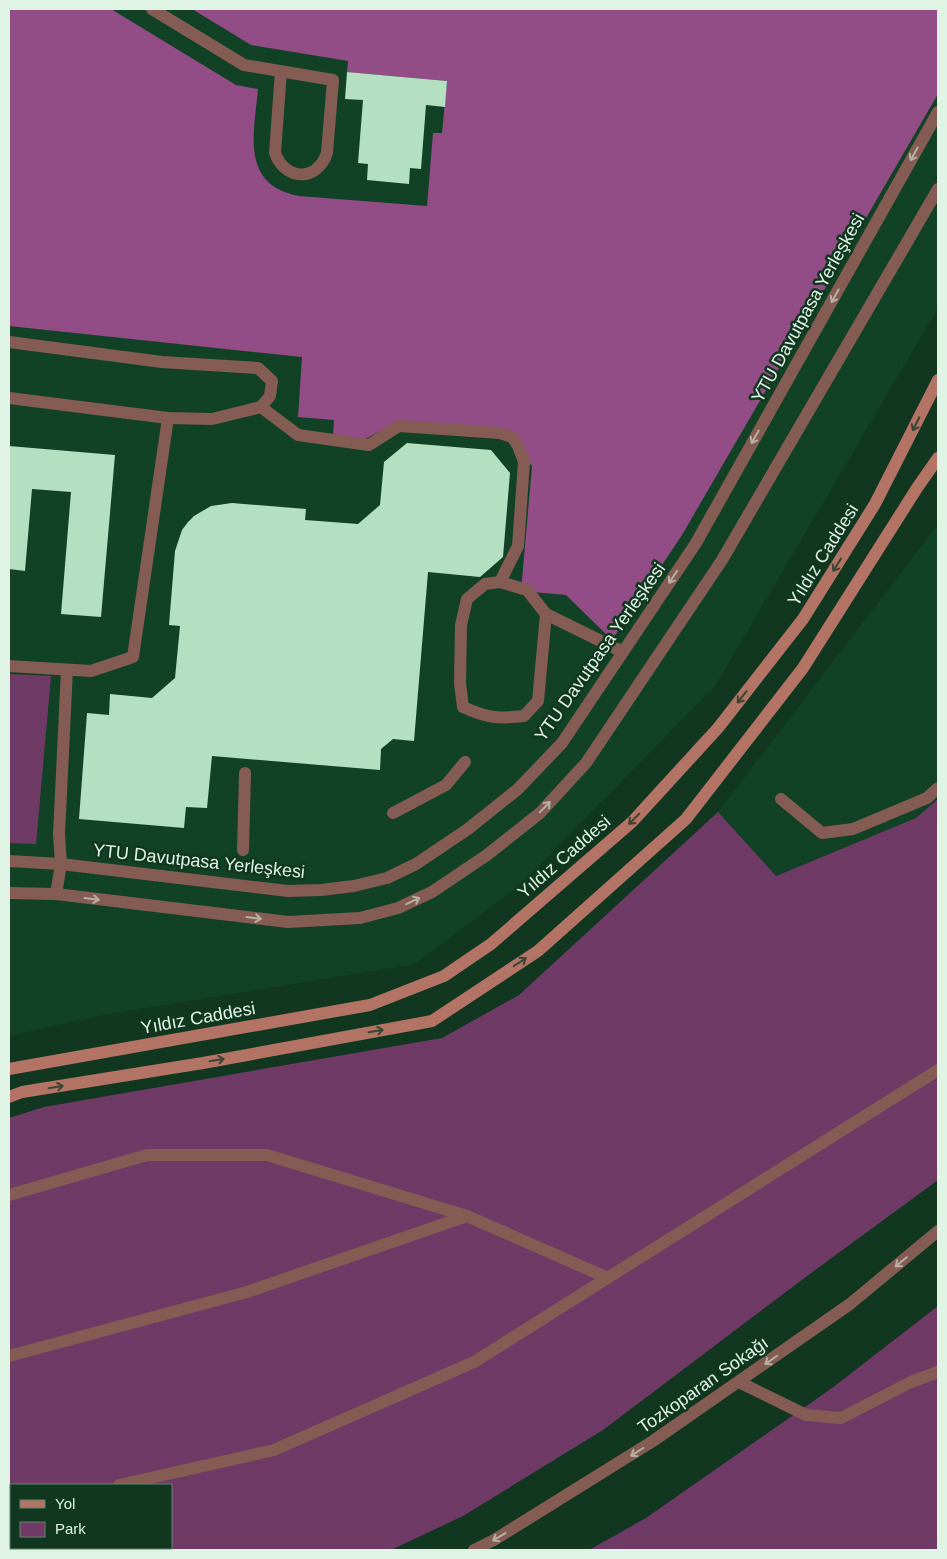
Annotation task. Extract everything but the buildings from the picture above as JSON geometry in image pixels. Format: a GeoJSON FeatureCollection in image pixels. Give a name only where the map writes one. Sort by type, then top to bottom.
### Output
{"type":"FeatureCollection","features":[{"type":"Feature","properties":{"kind":"main road","name":"Yıldız Caddesi"},"geometry":{"type":"LineString","coordinates":[[9,1068],[370,1005],[444,976],[491,944],[632,822],[718,728],[803,619],[875,504],[938,380]]}},
{"type":"Feature","properties":{"kind":"main road"},"geometry":{"type":"LineString","coordinates":[[9,1097],[22,1092],[203,1063],[432,1021],[538,951],[686,818],[803,668],[938,458]]}},
{"type":"Feature","properties":{"kind":"street"},"geometry":{"type":"LineString","coordinates":[[152,9],[244,65],[281,71],[333,80],[327,153],[324,161],[311,173],[293,173],[284,168],[278,161],[275,153],[281,71]]}},
{"type":"Feature","properties":{"kind":"street","name":"YTU Davutpasa Yerleşkesi"},"geometry":{"type":"LineString","coordinates":[[9,861],[61,864],[288,891],[354,886],[387,878],[416,864],[461,834],[518,790],[562,743],[696,543],[938,112]]}},
{"type":"Feature","properties":{"kind":"street"},"geometry":{"type":"LineString","coordinates":[[9,893],[56,894],[288,922],[360,918],[398,908],[432,892],[487,855],[540,813],[586,763],[722,560],[938,189]]}},
{"type":"Feature","properties":{"kind":"street"},"geometry":{"type":"LineString","coordinates":[[9,342],[162,362],[258,368],[272,381],[270,396],[261,407],[212,419],[168,418],[9,398]]}},
{"type":"Feature","properties":{"kind":"street"},"geometry":{"type":"LineString","coordinates":[[261,407],[298,435],[369,444],[399,426],[500,433],[512,437],[518,446],[524,462],[518,546],[500,582]]}},
{"type":"Feature","properties":{"kind":"street"},"geometry":{"type":"LineString","coordinates":[[9,666],[91,671],[133,657],[168,418]]}},
{"type":"Feature","properties":{"kind":"street"},"geometry":{"type":"LineString","coordinates":[[546,614],[538,701],[524,716],[500,719],[478,714],[463,707],[460,683],[461,625],[468,599],[485,584],[500,582],[527,590],[546,614],[623,652]]}},
{"type":"Feature","properties":{"kind":"street"},"geometry":{"type":"LineString","coordinates":[[56,894],[61,864],[59,834],[67,670]]}},
{"type":"Feature","properties":{"kind":"street"},"geometry":{"type":"LineString","coordinates":[[393,813],[446,785],[465,762]]}},
{"type":"Feature","properties":{"kind":"street"},"geometry":{"type":"LineString","coordinates":[[243,850],[246,773]]}},
{"type":"Feature","properties":{"kind":"street"},"geometry":{"type":"LineString","coordinates":[[781,799],[822,833],[853,829],[927,798],[938,788]]}},
{"type":"Feature","properties":{"kind":"street"},"geometry":{"type":"LineString","coordinates":[[123,1484],[274,1450],[474,1362],[938,1070]]}},
{"type":"Feature","properties":{"kind":"street"},"geometry":{"type":"LineString","coordinates":[[9,1195],[147,1156],[267,1154],[467,1216],[608,1278]]}},
{"type":"Feature","properties":{"kind":"street"},"geometry":{"type":"LineString","coordinates":[[9,1356],[247,1292],[467,1216]]}},
{"type":"Feature","properties":{"kind":"street","name":"Tozkoparan Sokağı"},"geometry":{"type":"LineString","coordinates":[[474,1550],[494,1540],[653,1442],[850,1304],[938,1231]]}},
{"type":"Feature","properties":{"kind":"street"},"geometry":{"type":"LineString","coordinates":[[739,1382],[806,1415],[840,1418],[910,1382],[938,1372]]}},
{"type":"Feature","properties":{"kind":"shaded area"},"geometry":{"type":"Polygon","coordinates":[[[9,9],[938,9],[938,308],[715,686],[520,885],[415,964],[104,1015],[9,1036],[9,9]]]}},
{"type":"Feature","properties":{"kind":"shaded area"},"geometry":{"type":"Polygon","coordinates":[[[9,9],[111,9],[236,85],[258,89],[254,139],[255,155],[259,169],[267,181],[280,190],[299,196],[427,206],[433,133],[442,133],[447,81],[347,72],[348,61],[251,45],[192,9],[938,9],[938,94],[682,535],[612,640],[566,595],[521,591],[532,466],[501,429],[400,421],[365,439],[333,437],[334,420],[298,417],[302,357],[9,326],[9,9]]]}},
{"type":"Feature","properties":{"kind":"shaded area"},"geometry":{"type":"Polygon","coordinates":[[[938,524],[938,799],[916,818],[775,876],[718,812],[938,524]]]}},
{"type":"Feature","properties":{"kind":"green space"},"geometry":{"type":"Polygon","coordinates":[[[9,674],[51,676],[36,844],[9,843],[9,674]]]}},
{"type":"Feature","properties":{"kind":"green space"},"geometry":{"type":"Polygon","coordinates":[[[938,799],[938,1180],[603,1430],[463,1516],[391,1550],[9,1550],[9,1118],[44,1107],[442,1038],[519,995],[718,812],[776,876],[916,818],[938,799]]]}},
{"type":"Feature","properties":{"kind":"green space"},"geometry":{"type":"Polygon","coordinates":[[[938,1306],[938,1550],[589,1550],[646,1518],[832,1388],[938,1306]]]}}]}
